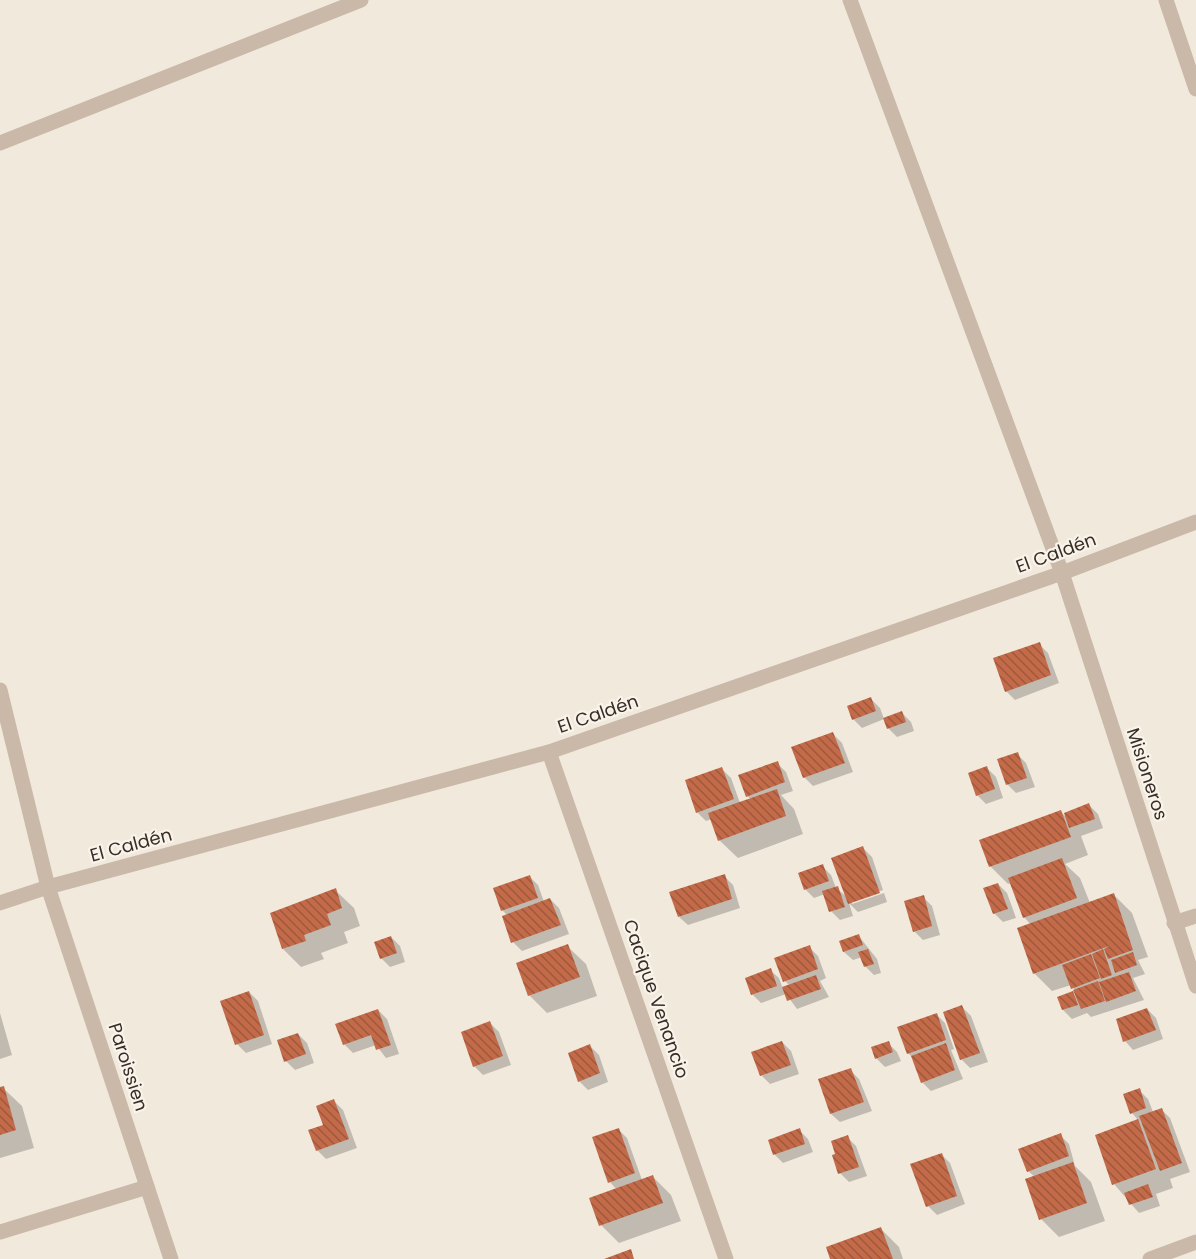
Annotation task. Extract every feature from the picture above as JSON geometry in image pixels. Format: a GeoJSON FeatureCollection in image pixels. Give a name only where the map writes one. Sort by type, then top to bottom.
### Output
{"type":"FeatureCollection","features":[{"type":"Feature","properties":{"kind":"street"},"geometry":{"type":"LineString","coordinates":[[0,143],[361,0]]}},
{"type":"Feature","properties":{"kind":"street","name":"Misioneros"},"geometry":{"type":"LineString","coordinates":[[850,0],[1062,573],[1196,986]]}},
{"type":"Feature","properties":{"kind":"street"},"geometry":{"type":"LineString","coordinates":[[1166,0],[1196,89]]}},
{"type":"Feature","properties":{"kind":"street","name":"El Caldén"},"geometry":{"type":"LineString","coordinates":[[0,903],[48,887],[549,752],[1062,573],[1196,522]]}},
{"type":"Feature","properties":{"kind":"street","name":"Paroissien"},"geometry":{"type":"LineString","coordinates":[[0,690],[48,887],[171,1259]]}},
{"type":"Feature","properties":{"kind":"street","name":"Cacique Venancio"},"geometry":{"type":"LineString","coordinates":[[549,752],[726,1259]]}},
{"type":"Feature","properties":{"kind":"street"},"geometry":{"type":"LineString","coordinates":[[1174,923],[1196,916]]}},
{"type":"Feature","properties":{"kind":"street"},"geometry":{"type":"LineString","coordinates":[[0,1232],[147,1186]]}},
{"type":"Feature","properties":{"kind":"street"},"geometry":{"type":"LineString","coordinates":[[1150,1259],[1196,1242]]}},
{"type":"Feature","properties":{"kind":"building"},"geometry":{"type":"Polygon","coordinates":[[[1040,642],[1051,675],[1005,692],[993,658],[1040,642]]]}},
{"type":"Feature","properties":{"kind":"building"},"geometry":{"type":"Polygon","coordinates":[[[871,697],[876,711],[852,720],[847,706],[871,697]]]}},
{"type":"Feature","properties":{"kind":"building"},"geometry":{"type":"Polygon","coordinates":[[[902,711],[906,722],[887,729],[883,718],[902,711]]]}},
{"type":"Feature","properties":{"kind":"building"},"geometry":{"type":"Polygon","coordinates":[[[833,732],[845,763],[803,778],[791,747],[833,732]]]}},
{"type":"Feature","properties":{"kind":"building"},"geometry":{"type":"Polygon","coordinates":[[[1018,752],[1027,778],[1006,785],[997,759],[1018,752]]]}},
{"type":"Feature","properties":{"kind":"building"},"geometry":{"type":"Polygon","coordinates":[[[778,761],[785,782],[746,797],[738,775],[778,761]]]}},
{"type":"Feature","properties":{"kind":"building"},"geometry":{"type":"Polygon","coordinates":[[[987,766],[995,789],[976,796],[968,773],[987,766]]]}},
{"type":"Feature","properties":{"kind":"building"},"geometry":{"type":"Polygon","coordinates":[[[722,767],[734,799],[696,813],[685,780],[722,767]]]}},
{"type":"Feature","properties":{"kind":"building"},"geometry":{"type":"Polygon","coordinates":[[[777,789],[786,816],[718,841],[708,813],[777,789]]]}},
{"type":"Feature","properties":{"kind":"building"},"geometry":{"type":"Polygon","coordinates":[[[1089,803],[1095,819],[1069,828],[1064,813],[1089,803]]]}},
{"type":"Feature","properties":{"kind":"building"},"geometry":{"type":"Polygon","coordinates":[[[1061,810],[1071,837],[989,867],[979,840],[1061,810]]]}},
{"type":"Feature","properties":{"kind":"building"},"geometry":{"type":"Polygon","coordinates":[[[863,846],[880,893],[848,904],[831,858],[863,846]]]}},
{"type":"Feature","properties":{"kind":"building"},"geometry":{"type":"Polygon","coordinates":[[[1062,858],[1077,898],[1023,918],[1008,878],[1062,858]]]}},
{"type":"Feature","properties":{"kind":"building"},"geometry":{"type":"Polygon","coordinates":[[[823,864],[829,881],[804,890],[798,873],[823,864]]]}},
{"type":"Feature","properties":{"kind":"building"},"geometry":{"type":"Polygon","coordinates":[[[725,874],[732,899],[678,917],[669,892],[725,874]]]}},
{"type":"Feature","properties":{"kind":"building"},"geometry":{"type":"Polygon","coordinates":[[[530,875],[538,898],[501,911],[493,888],[530,875]]]}},
{"type":"Feature","properties":{"kind":"building"},"geometry":{"type":"Polygon","coordinates":[[[998,883],[1008,909],[993,914],[983,888],[998,883]]]}},
{"type":"Feature","properties":{"kind":"building"},"geometry":{"type":"Polygon","coordinates":[[[838,886],[845,907],[829,912],[822,891],[838,886]]]}},
{"type":"Feature","properties":{"kind":"building"},"geometry":{"type":"Polygon","coordinates":[[[336,888],[342,908],[327,914],[331,925],[304,935],[306,941],[282,949],[270,913],[336,888]]]}},
{"type":"Feature","properties":{"kind":"building"},"geometry":{"type":"Polygon","coordinates":[[[1114,893],[1133,950],[1108,959],[1104,949],[1109,946],[1033,974],[1017,928],[1114,893]]]}},
{"type":"Feature","properties":{"kind":"building"},"geometry":{"type":"Polygon","coordinates":[[[924,895],[932,926],[913,932],[904,901],[924,895]]]}},
{"type":"Feature","properties":{"kind":"building"},"geometry":{"type":"Polygon","coordinates":[[[550,898],[561,925],[511,943],[502,916],[550,898]]]}},
{"type":"Feature","properties":{"kind":"building"},"geometry":{"type":"Polygon","coordinates":[[[859,934],[863,945],[843,952],[839,941],[859,934]]]}},
{"type":"Feature","properties":{"kind":"building"},"geometry":{"type":"Polygon","coordinates":[[[391,936],[397,953],[380,959],[374,942],[391,936]]]}},
{"type":"Feature","properties":{"kind":"building"},"geometry":{"type":"Polygon","coordinates":[[[568,944],[580,977],[528,996],[516,963],[568,944]]]}},
{"type":"Feature","properties":{"kind":"building"},"geometry":{"type":"Polygon","coordinates":[[[810,945],[818,969],[783,982],[774,958],[810,945]]]}},
{"type":"Feature","properties":{"kind":"building"},"geometry":{"type":"Polygon","coordinates":[[[868,949],[874,964],[864,967],[858,952],[868,949]]]}},
{"type":"Feature","properties":{"kind":"building"},"geometry":{"type":"Polygon","coordinates":[[[1103,949],[1112,975],[1101,979],[1092,954],[1103,949]]]}},
{"type":"Feature","properties":{"kind":"building"},"geometry":{"type":"Polygon","coordinates":[[[1133,952],[1137,965],[1115,973],[1111,960],[1133,952]]]}},
{"type":"Feature","properties":{"kind":"building"},"geometry":{"type":"Polygon","coordinates":[[[1091,954],[1100,978],[1071,989],[1062,965],[1091,954]]]}},
{"type":"Feature","properties":{"kind":"building"},"geometry":{"type":"Polygon","coordinates":[[[771,968],[777,986],[751,995],[745,978],[771,968]]]}},
{"type":"Feature","properties":{"kind":"building"},"geometry":{"type":"Polygon","coordinates":[[[1129,972],[1136,991],[1106,1002],[1099,982],[1129,972]]]}},
{"type":"Feature","properties":{"kind":"building"},"geometry":{"type":"Polygon","coordinates":[[[816,975],[821,989],[787,1001],[782,987],[816,975]]]}},
{"type":"Feature","properties":{"kind":"building"},"geometry":{"type":"Polygon","coordinates":[[[1098,981],[1105,1001],[1081,1009],[1073,990],[1098,981]]]}},
{"type":"Feature","properties":{"kind":"building"},"geometry":{"type":"Polygon","coordinates":[[[249,991],[264,1035],[235,1045],[220,1001],[249,991]]]}},
{"type":"Feature","properties":{"kind":"building"},"geometry":{"type":"Polygon","coordinates":[[[1073,991],[1078,1005],[1062,1010],[1057,997],[1073,991]]]}},
{"type":"Feature","properties":{"kind":"building"},"geometry":{"type":"Polygon","coordinates":[[[962,1005],[980,1053],[960,1060],[943,1012],[962,1005]]]}},
{"type":"Feature","properties":{"kind":"building"},"geometry":{"type":"Polygon","coordinates":[[[1147,1008],[1156,1030],[1123,1042],[1116,1019],[1147,1008]]]}},
{"type":"Feature","properties":{"kind":"building"},"geometry":{"type":"Polygon","coordinates":[[[378,1009],[391,1045],[376,1050],[371,1035],[343,1045],[335,1024],[378,1009]]]}},
{"type":"Feature","properties":{"kind":"building"},"geometry":{"type":"Polygon","coordinates":[[[937,1013],[946,1040],[907,1054],[897,1027],[937,1013]]]}},
{"type":"Feature","properties":{"kind":"building"},"geometry":{"type":"Polygon","coordinates":[[[490,1021],[503,1056],[473,1067],[461,1032],[490,1021]]]}},
{"type":"Feature","properties":{"kind":"building"},"geometry":{"type":"Polygon","coordinates":[[[298,1033],[306,1054],[284,1062],[277,1040],[298,1033]]]}},
{"type":"Feature","properties":{"kind":"building"},"geometry":{"type":"Polygon","coordinates":[[[782,1041],[791,1065],[760,1076],[751,1052],[782,1041]]]}},
{"type":"Feature","properties":{"kind":"building"},"geometry":{"type":"Polygon","coordinates":[[[889,1041],[893,1052],[875,1059],[871,1047],[889,1041]]]}},
{"type":"Feature","properties":{"kind":"building"},"geometry":{"type":"Polygon","coordinates":[[[946,1043],[955,1070],[921,1083],[911,1056],[946,1043]]]}},
{"type":"Feature","properties":{"kind":"building"},"geometry":{"type":"Polygon","coordinates":[[[590,1044],[600,1073],[578,1082],[568,1053],[590,1044]]]}},
{"type":"Feature","properties":{"kind":"building"},"geometry":{"type":"Polygon","coordinates":[[[851,1068],[864,1102],[830,1114],[818,1079],[851,1068]]]}},
{"type":"Feature","properties":{"kind":"building"},"geometry":{"type":"Polygon","coordinates":[[[4,1086],[16,1130],[0,1135],[0,1087],[4,1086]]]}},
{"type":"Feature","properties":{"kind":"building"},"geometry":{"type":"Polygon","coordinates":[[[1140,1088],[1146,1108],[1130,1114],[1123,1094],[1140,1088]]]}},
{"type":"Feature","properties":{"kind":"building"},"geometry":{"type":"Polygon","coordinates":[[[334,1099],[349,1139],[316,1151],[308,1130],[323,1125],[316,1106],[334,1099]]]}},
{"type":"Feature","properties":{"kind":"building"},"geometry":{"type":"Polygon","coordinates":[[[1162,1108],[1182,1163],[1160,1171],[1139,1116],[1162,1108]]]}},
{"type":"Feature","properties":{"kind":"building"},"geometry":{"type":"Polygon","coordinates":[[[1138,1119],[1156,1169],[1112,1185],[1095,1135],[1138,1119]]]}},
{"type":"Feature","properties":{"kind":"building"},"geometry":{"type":"Polygon","coordinates":[[[619,1128],[635,1173],[608,1183],[592,1137],[619,1128]]]}},
{"type":"Feature","properties":{"kind":"building"},"geometry":{"type":"Polygon","coordinates":[[[800,1128],[805,1144],[773,1155],[768,1140],[800,1128]]]}},
{"type":"Feature","properties":{"kind":"building"},"geometry":{"type":"Polygon","coordinates":[[[1061,1133],[1069,1156],[1027,1172],[1018,1149],[1061,1133]]]}},
{"type":"Feature","properties":{"kind":"building"},"geometry":{"type":"Polygon","coordinates":[[[848,1135],[859,1167],[838,1174],[832,1155],[835,1154],[831,1141],[848,1135]]]}},
{"type":"Feature","properties":{"kind":"building"},"geometry":{"type":"Polygon","coordinates":[[[942,1153],[957,1196],[926,1207],[910,1164],[942,1153]]]}},
{"type":"Feature","properties":{"kind":"building"},"geometry":{"type":"Polygon","coordinates":[[[1073,1162],[1087,1203],[1039,1220],[1025,1179],[1073,1162]]]}},
{"type":"Feature","properties":{"kind":"building"},"geometry":{"type":"Polygon","coordinates":[[[653,1175],[663,1203],[599,1226],[589,1198],[653,1175]]]}},
{"type":"Feature","properties":{"kind":"building"},"geometry":{"type":"Polygon","coordinates":[[[1148,1184],[1153,1197],[1129,1205],[1124,1193],[1148,1184]]]}},
{"type":"Feature","properties":{"kind":"building"},"geometry":{"type":"Polygon","coordinates":[[[881,1227],[893,1259],[830,1259],[826,1247],[881,1227]]]}},
{"type":"Feature","properties":{"kind":"building"},"geometry":{"type":"Polygon","coordinates":[[[631,1249],[634,1259],[604,1259],[631,1249]]]}}]}
